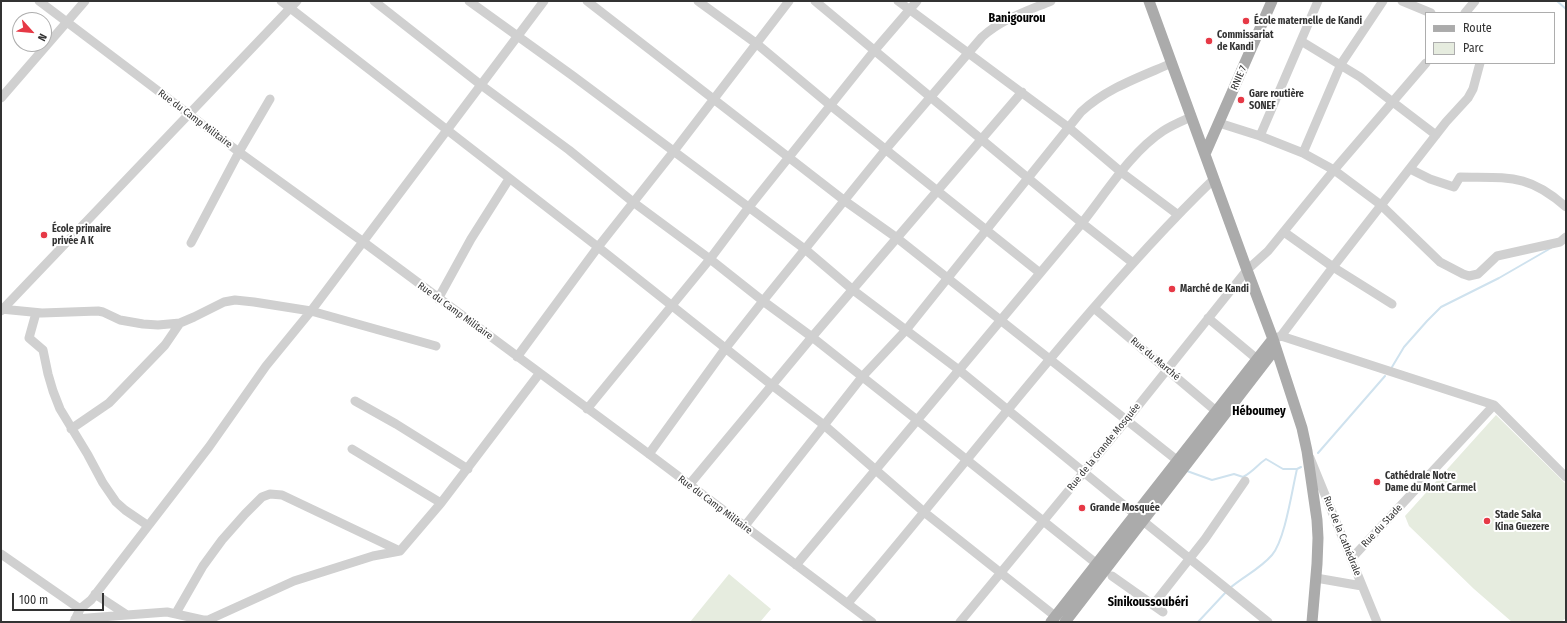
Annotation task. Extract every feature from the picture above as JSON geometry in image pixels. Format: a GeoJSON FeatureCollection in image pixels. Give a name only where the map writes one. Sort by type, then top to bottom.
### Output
{"type":"FeatureCollection","features":[{"type":"Feature","properties":{"kind":"main road"},"geometry":{"type":"LineString","coordinates":[[1149,1],[1247,270],[1277,341],[1300,422],[1307,451],[1317,520],[1316,578],[1312,622]]}},
{"type":"Feature","properties":{"kind":"main road","name":"RNIE 7"},"geometry":{"type":"LineString","coordinates":[[1205,154],[1272,1]]}},
{"type":"Feature","properties":{"kind":"main road"},"geometry":{"type":"LineString","coordinates":[[1066,622],[1140,518],[1178,461],[1258,359],[1277,341]]}},
{"type":"Feature","properties":{"kind":"main road"},"geometry":{"type":"LineString","coordinates":[[1053,619],[1097,564],[1140,518],[1227,411],[1277,341]]}},
{"type":"Feature","properties":{"kind":"street","name":"Rue du Camp Militaire"},"geometry":{"type":"LineString","coordinates":[[39,1],[239,152],[362,241],[539,374],[649,454],[872,622]]}},
{"type":"Feature","properties":{"kind":"street"},"geometry":{"type":"LineString","coordinates":[[1,98],[66,21],[85,1]]}},
{"type":"Feature","properties":{"kind":"street"},"geometry":{"type":"LineString","coordinates":[[281,1],[293,4],[446,130],[598,247],[725,349],[824,425],[924,512],[1001,573],[1053,619]]}},
{"type":"Feature","properties":{"kind":"street"},"geometry":{"type":"LineString","coordinates":[[374,1],[481,85],[569,150],[633,202],[710,259],[763,302],[812,337],[1097,564]]}},
{"type":"Feature","properties":{"kind":"street"},"geometry":{"type":"LineString","coordinates":[[469,1],[573,76],[806,250],[853,290],[959,370],[1268,622]]}},
{"type":"Feature","properties":{"kind":"street"},"geometry":{"type":"LineString","coordinates":[[74,620],[80,609],[91,600],[209,447],[266,366],[311,311],[362,241],[544,1]]}},
{"type":"Feature","properties":{"kind":"street"},"geometry":{"type":"LineString","coordinates":[[587,1],[630,36],[790,157],[845,201],[897,238],[1178,461]]}},
{"type":"Feature","properties":{"kind":"street"},"geometry":{"type":"LineString","coordinates":[[698,1],[757,44],[830,105],[986,228],[1040,273]]}},
{"type":"Feature","properties":{"kind":"street"},"geometry":{"type":"LineString","coordinates":[[517,357],[598,247],[789,1]]}},
{"type":"Feature","properties":{"kind":"street"},"geometry":{"type":"LineString","coordinates":[[815,1],[1082,224],[1133,263]]}},
{"type":"Feature","properties":{"kind":"street"},"geometry":{"type":"LineString","coordinates":[[898,1],[1068,127],[1121,172],[1177,214]]}},
{"type":"Feature","properties":{"kind":"street"},"geometry":{"type":"LineString","coordinates":[[587,409],[710,259],[830,105],[917,1]]}},
{"type":"Feature","properties":{"kind":"street"},"geometry":{"type":"LineString","coordinates":[[649,454],[725,349],[886,149],[982,37],[996,25],[1051,1]]}},
{"type":"Feature","properties":{"kind":"street"},"geometry":{"type":"LineString","coordinates":[[1260,136],[1318,1]]}},
{"type":"Feature","properties":{"kind":"street"},"geometry":{"type":"LineString","coordinates":[[1303,153],[1341,64],[1383,1]]}},
{"type":"Feature","properties":{"kind":"street"},"geometry":{"type":"LineString","coordinates":[[1402,1],[1429,12]]}},
{"type":"Feature","properties":{"kind":"street"},"geometry":{"type":"LineString","coordinates":[[1466,12],[1475,1]]}},
{"type":"Feature","properties":{"kind":"street"},"geometry":{"type":"LineString","coordinates":[[2,309],[293,4]]}},
{"type":"Feature","properties":{"kind":"street"},"geometry":{"type":"LineString","coordinates":[[1301,41],[1341,64],[1394,102],[1436,136]]}},
{"type":"Feature","properties":{"kind":"street"},"geometry":{"type":"LineString","coordinates":[[744,527],[862,377],[906,330],[986,228],[1081,112],[1098,98],[1120,84],[1172,63]]}},
{"type":"Feature","properties":{"kind":"street","name":"Rue de la Grande Mosquée"},"geometry":{"type":"LineString","coordinates":[[960,622],[1126,421],[1247,270],[1264,255],[1284,232],[1334,170],[1425,64]]}},
{"type":"Feature","properties":{"kind":"street"},"geometry":{"type":"LineString","coordinates":[[1480,64],[1473,89],[1468,98],[1410,168],[1332,267],[1277,341],[1494,405],[1566,477]]}},
{"type":"Feature","properties":{"kind":"street"},"geometry":{"type":"LineString","coordinates":[[689,485],[812,337],[1022,92]]}},
{"type":"Feature","properties":{"kind":"street"},"geometry":{"type":"LineString","coordinates":[[191,243],[239,152],[270,99]]}},
{"type":"Feature","properties":{"kind":"street"},"geometry":{"type":"LineString","coordinates":[[796,565],[1082,224],[1121,172],[1152,140],[1164,131],[1191,117]]}},
{"type":"Feature","properties":{"kind":"street"},"geometry":{"type":"LineString","coordinates":[[1219,122],[1303,153],[1334,170],[1381,205],[1440,262],[1469,276],[1478,274],[1497,256],[1560,242],[1566,236]]}},
{"type":"Feature","properties":{"kind":"street"},"geometry":{"type":"LineString","coordinates":[[1410,168],[1430,179],[1454,187],[1460,177],[1516,179],[1526,181],[1552,194],[1566,207]]}},
{"type":"Feature","properties":{"kind":"street"},"geometry":{"type":"LineString","coordinates":[[438,299],[471,239],[509,179]]}},
{"type":"Feature","properties":{"kind":"street"},"geometry":{"type":"LineString","coordinates":[[848,604],[1007,409],[1049,360],[1177,214],[1214,179]]}},
{"type":"Feature","properties":{"kind":"street"},"geometry":{"type":"LineString","coordinates":[[1284,232],[1332,267],[1392,304]]}},
{"type":"Feature","properties":{"kind":"street"},"geometry":{"type":"LineString","coordinates":[[2,309],[36,313],[98,311],[120,320],[158,325],[180,323],[194,318],[215,305],[235,300],[311,311],[436,346]]}},
{"type":"Feature","properties":{"kind":"street","name":"Rue du Marché"},"geometry":{"type":"LineString","coordinates":[[1094,308],[1216,411]]}},
{"type":"Feature","properties":{"kind":"street"},"geometry":{"type":"LineString","coordinates":[[36,313],[29,338],[43,350],[53,392],[71,429],[116,502],[125,510],[148,525]]}},
{"type":"Feature","properties":{"kind":"street"},"geometry":{"type":"LineString","coordinates":[[1208,318],[1258,359]]}},
{"type":"Feature","properties":{"kind":"street"},"geometry":{"type":"LineString","coordinates":[[71,429],[109,403],[165,345],[180,323]]}},
{"type":"Feature","properties":{"kind":"street"},"geometry":{"type":"LineString","coordinates":[[74,620],[166,612],[208,620],[294,581],[373,556],[400,551],[468,469],[539,374]]}},
{"type":"Feature","properties":{"kind":"street"},"geometry":{"type":"LineString","coordinates":[[355,401],[396,424],[468,469]]}},
{"type":"Feature","properties":{"kind":"street","name":"Rue du Stade"},"geometry":{"type":"LineString","coordinates":[[1351,559],[1494,405]]}},
{"type":"Feature","properties":{"kind":"street"},"geometry":{"type":"LineString","coordinates":[[352,449],[441,503]]}},
{"type":"Feature","properties":{"kind":"street","name":"Rue de la Cathédrale"},"geometry":{"type":"LineString","coordinates":[[1307,451],[1321,481],[1377,622]]}},
{"type":"Feature","properties":{"kind":"street"},"geometry":{"type":"LineString","coordinates":[[1154,605],[1205,539],[1245,481]]}},
{"type":"Feature","properties":{"kind":"street"},"geometry":{"type":"LineString","coordinates":[[176,613],[203,566],[222,540],[250,508],[262,497],[270,494],[282,495],[400,551]]}},
{"type":"Feature","properties":{"kind":"street"},"geometry":{"type":"LineString","coordinates":[[1,554],[80,609]]}},
{"type":"Feature","properties":{"kind":"street"},"geometry":{"type":"LineString","coordinates":[[1112,576],[1163,612]]}},
{"type":"Feature","properties":{"kind":"street"},"geometry":{"type":"LineString","coordinates":[[1316,578],[1362,586]]}},
{"type":"Feature","properties":{"kind":"street"},"geometry":{"type":"LineString","coordinates":[[95,594],[127,615]]}},
{"type":"Feature","properties":{"kind":"green space","name":"Stade Saka Kina Guezere"},"geometry":{"type":"Polygon","coordinates":[[[1496,415],[1566,484],[1566,618],[1561,622],[1512,622],[1474,589],[1409,526],[1405,516],[1496,415]]]}},
{"type":"Feature","properties":{"kind":"green space"},"geometry":{"type":"Polygon","coordinates":[[[729,574],[771,609],[760,622],[690,622],[729,574]]]}},
{"type":"Feature","properties":{"kind":"waterway"},"geometry":{"type":"LineString","coordinates":[[1557,1],[1566,9]]}},
{"type":"Feature","properties":{"kind":"waterway"},"geometry":{"type":"LineString","coordinates":[[1392,367],[1404,347],[1441,307],[1499,278],[1551,248]]}},
{"type":"Feature","properties":{"kind":"waterway"},"geometry":{"type":"LineString","coordinates":[[1318,453],[1385,376]]}},
{"type":"Feature","properties":{"kind":"waterway"},"geometry":{"type":"LineString","coordinates":[[1187,471],[1212,480],[1234,474],[1243,477],[1266,459],[1283,469],[1297,469]]}},
{"type":"Feature","properties":{"kind":"waterway"},"geometry":{"type":"LineString","coordinates":[[1230,588],[1262,564],[1277,548],[1284,527],[1297,469],[1301,467]]}},
{"type":"Feature","properties":{"kind":"waterway"},"geometry":{"type":"LineString","coordinates":[[1198,622],[1226,592]]}},
{"type":"Feature","properties":{"kind":"place","name":"École maternelle de Kandi"},"geometry":{"type":"Point","coordinates":[1246,21]}},
{"type":"Feature","properties":{"kind":"place","name":"Commissariat de Kandi"},"geometry":{"type":"Point","coordinates":[1209,41]}},
{"type":"Feature","properties":{"kind":"place","name":"Gare routière SONEF"},"geometry":{"type":"Point","coordinates":[1241,100]}},
{"type":"Feature","properties":{"kind":"place","name":"École primaire privée A K"},"geometry":{"type":"Point","coordinates":[44,235]}},
{"type":"Feature","properties":{"kind":"place","name":"Marché de Kandi"},"geometry":{"type":"Point","coordinates":[1172,289]}},
{"type":"Feature","properties":{"kind":"place","name":"Cathédrale Notre Dame du Mont Carmel"},"geometry":{"type":"Point","coordinates":[1377,482]}},
{"type":"Feature","properties":{"kind":"place","name":"Grande Mosquée"},"geometry":{"type":"Point","coordinates":[1082,508]}},
{"type":"Feature","properties":{"kind":"place","name":"Stade Saka Kina Guezere"},"geometry":{"type":"Point","coordinates":[1487,521]}},
{"type":"Feature","properties":{"kind":"district","name":"Banigourou"},"geometry":{"type":"Point","coordinates":[1017,19]}},
{"type":"Feature","properties":{"kind":"district","name":"Héboumey"},"geometry":{"type":"Point","coordinates":[1259,412]}},
{"type":"Feature","properties":{"kind":"district","name":"Sinikoussoubéri"},"geometry":{"type":"Point","coordinates":[1148,603]}}]}
